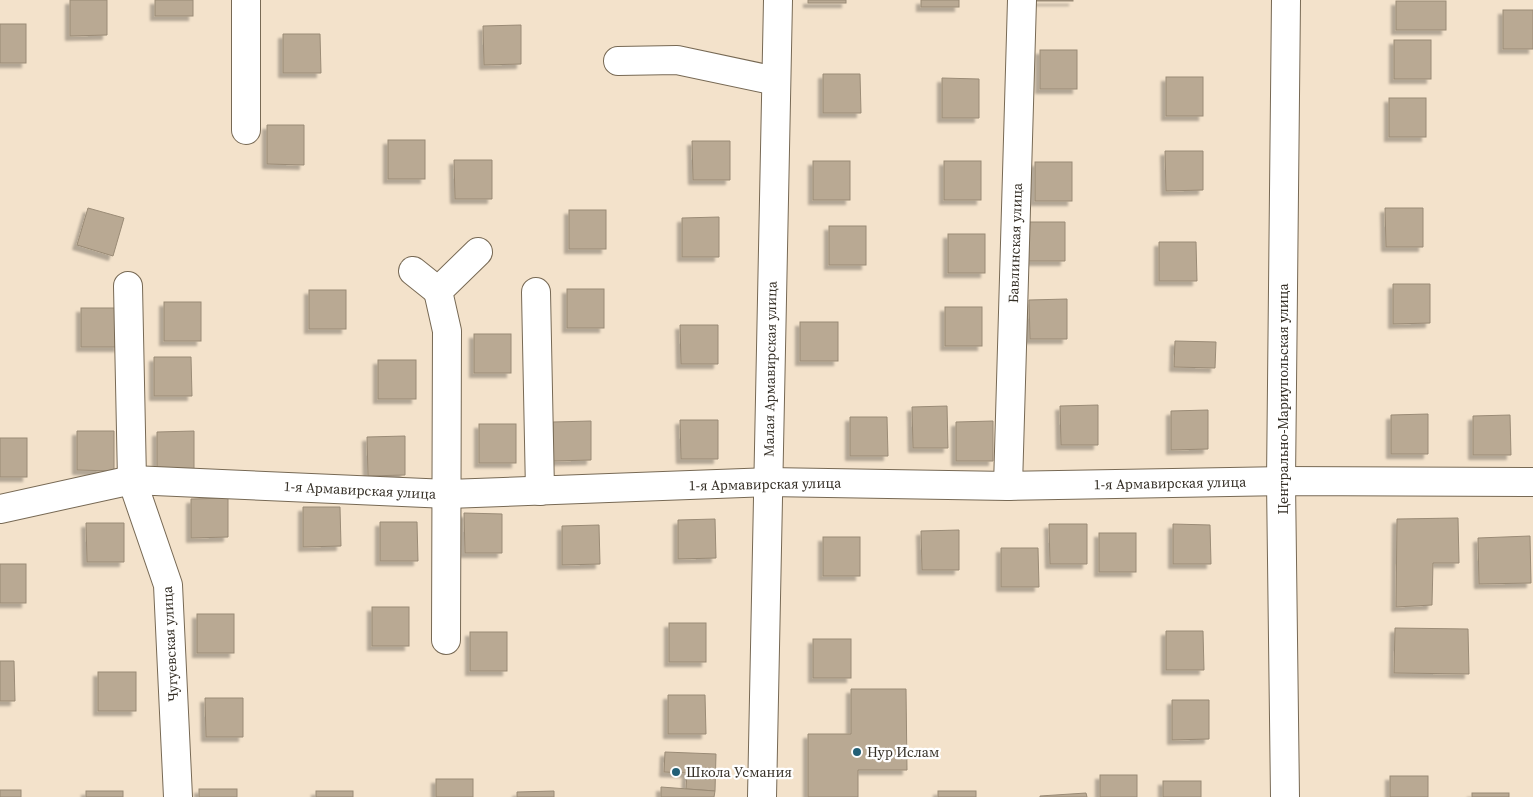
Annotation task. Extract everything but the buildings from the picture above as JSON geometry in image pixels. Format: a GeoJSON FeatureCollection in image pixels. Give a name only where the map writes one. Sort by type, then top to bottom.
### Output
{"type":"FeatureCollection","features":[{"type":"Feature","properties":{"kind":"street"},"geometry":{"type":"LineString","coordinates":[[246,0],[246,130]]}},
{"type":"Feature","properties":{"kind":"street","name":"Малая Армавирская улица"},"geometry":{"type":"LineString","coordinates":[[762,797],[778,0]]}},
{"type":"Feature","properties":{"kind":"street","name":"Бавлинская улица"},"geometry":{"type":"LineString","coordinates":[[1008,486],[1022,0]]}},
{"type":"Feature","properties":{"kind":"street","name":"Центрально-Мариупольская улица"},"geometry":{"type":"LineString","coordinates":[[1286,0],[1282,480],[1286,797]]}},
{"type":"Feature","properties":{"kind":"street"},"geometry":{"type":"LineString","coordinates":[[618,61],[677,60],[776,81]]}},
{"type":"Feature","properties":{"kind":"street"},"geometry":{"type":"LineString","coordinates":[[438,291],[478,252]]}},
{"type":"Feature","properties":{"kind":"street"},"geometry":{"type":"LineString","coordinates":[[413,271],[438,291],[447,331],[448,494],[446,640]]}},
{"type":"Feature","properties":{"kind":"street","name":"Чугуевская улица"},"geometry":{"type":"LineString","coordinates":[[128,286],[132,480],[168,585],[178,797]]}},
{"type":"Feature","properties":{"kind":"street"},"geometry":{"type":"LineString","coordinates":[[536,292],[540,491]]}},
{"type":"Feature","properties":{"kind":"street","name":"1-я Армавирская улица"},"geometry":{"type":"LineString","coordinates":[[0,509],[132,480],[448,494],[768,482],[1008,486],[1282,480],[1533,482]]}},
{"type":"Feature","properties":{"kind":"place","name":"Нур Ислам"},"geometry":{"type":"Point","coordinates":[857,752]}},
{"type":"Feature","properties":{"kind":"place","name":"Школа Усмания"},"geometry":{"type":"Point","coordinates":[676,772]}}]}
